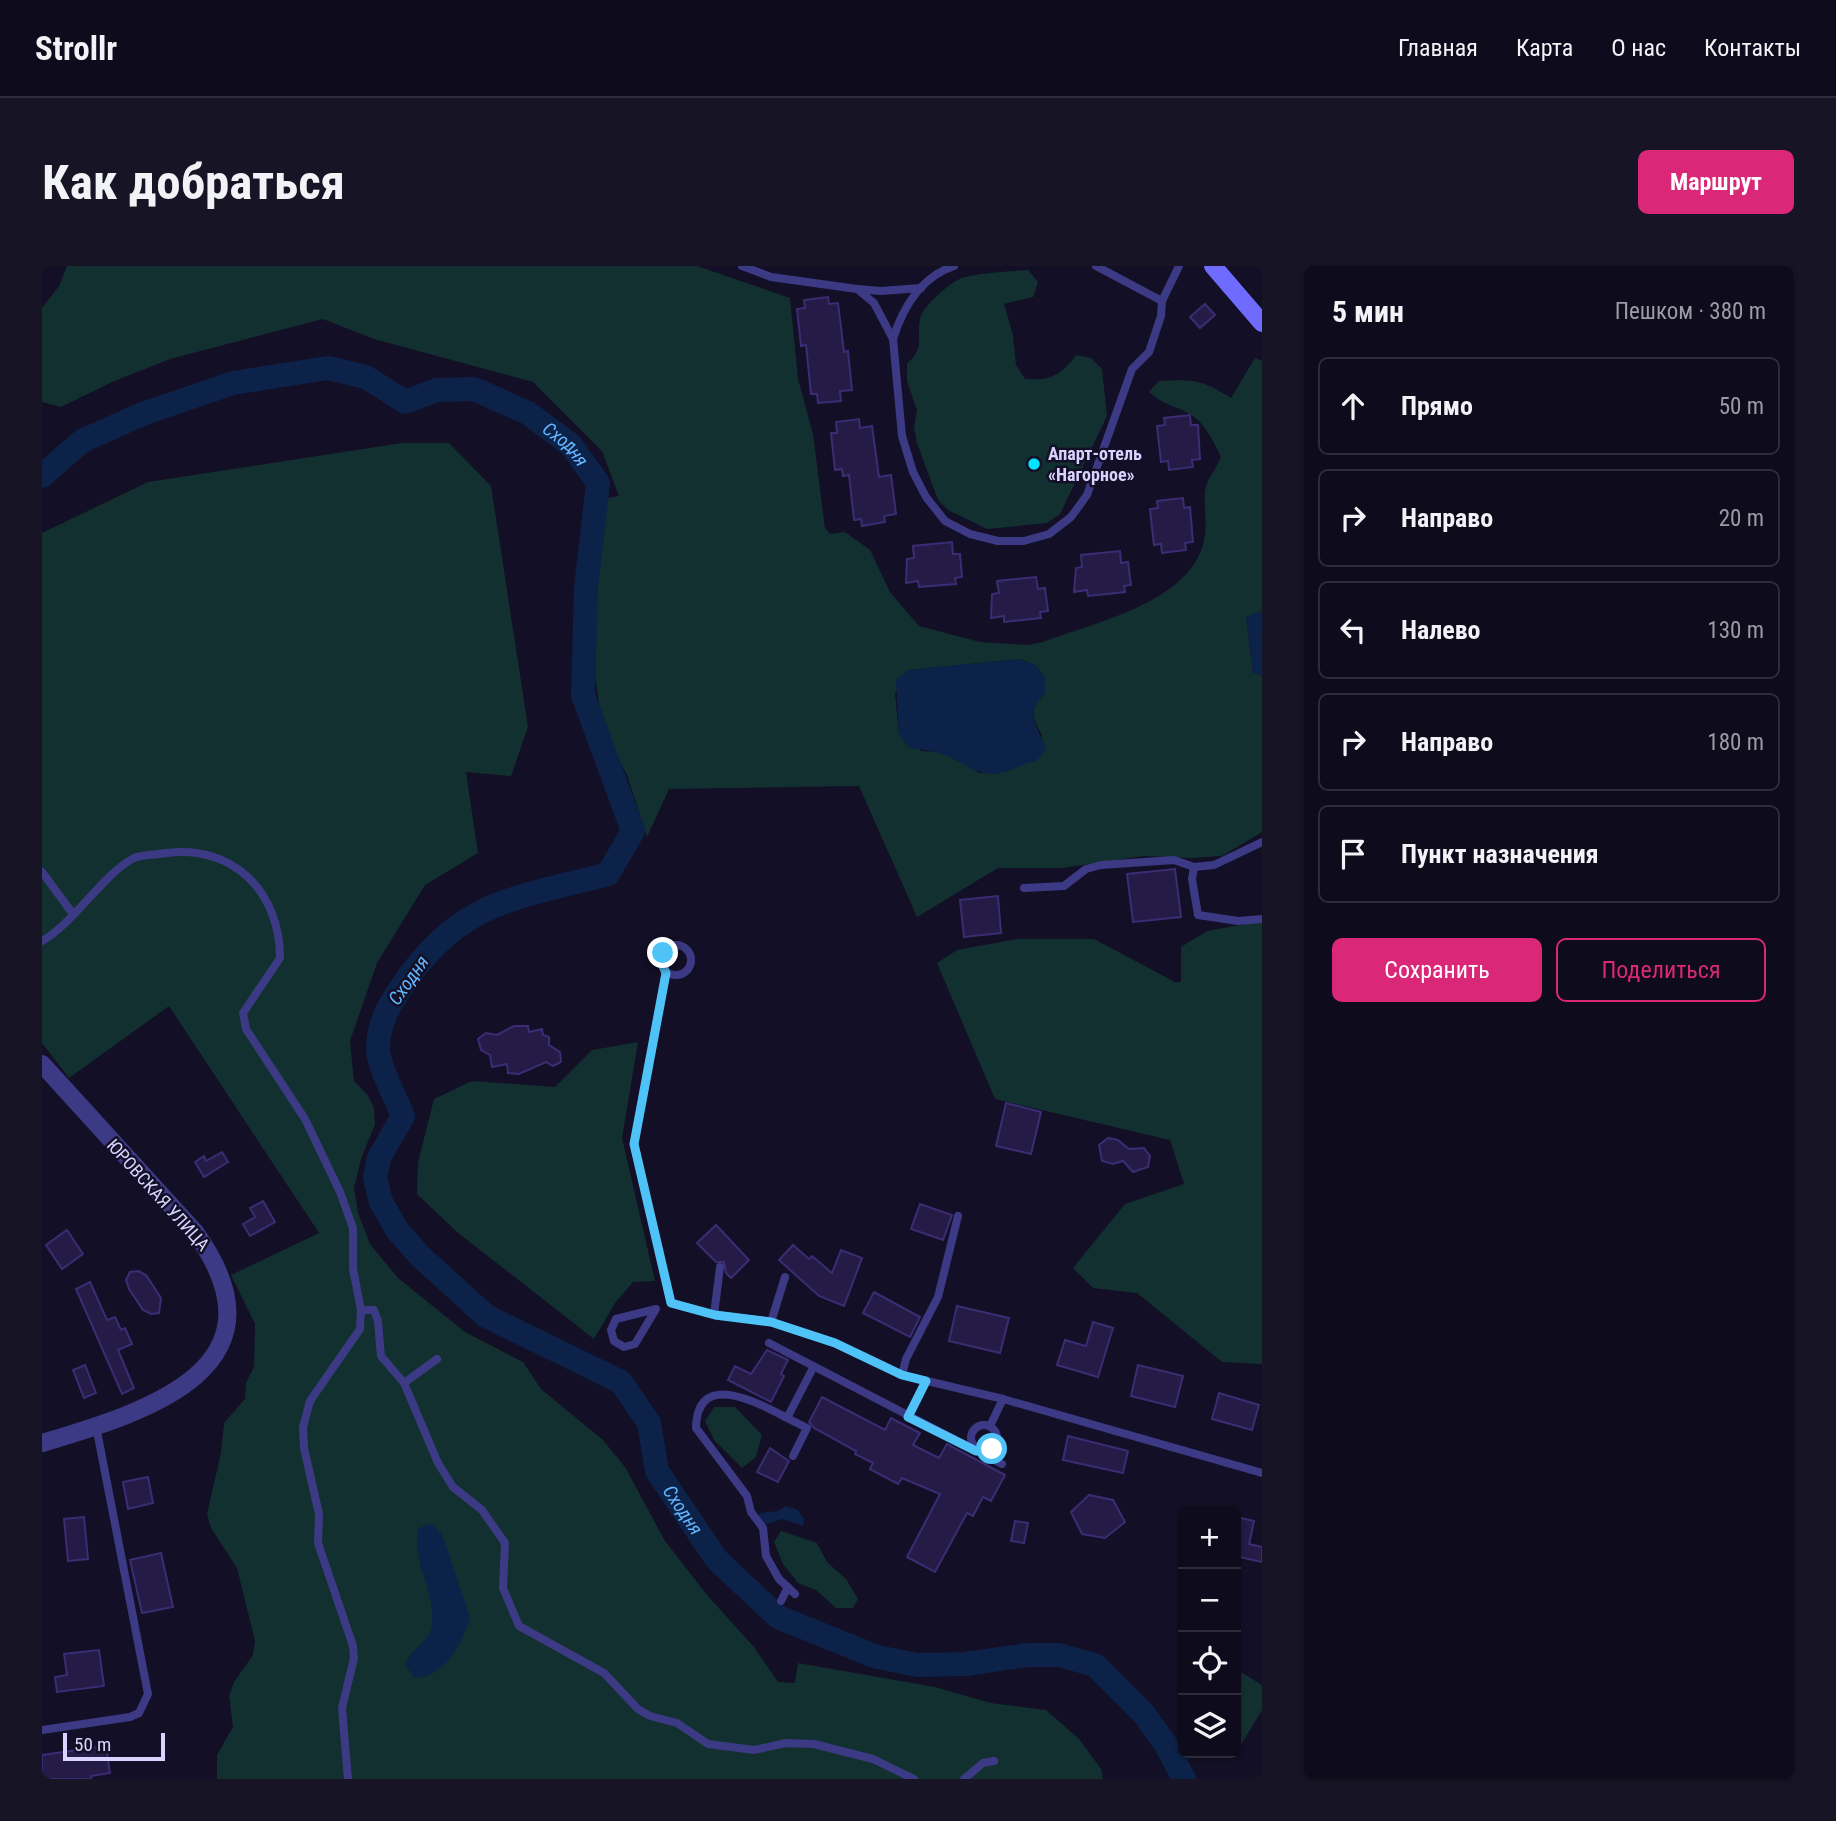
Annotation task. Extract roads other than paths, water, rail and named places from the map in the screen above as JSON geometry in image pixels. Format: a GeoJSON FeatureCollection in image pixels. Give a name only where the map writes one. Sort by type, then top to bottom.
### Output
{"type":"FeatureCollection","features":[{"type":"Feature","properties":{"kind":"main road"},"geometry":{"type":"LineString","coordinates":[[1213,266],[1262,323]]}},
{"type":"Feature","properties":{"kind":"street","name":"ЮРОВСКАЯ УЛИЦА"},"geometry":{"type":"LineString","coordinates":[[42,1065],[195,1232],[212,1256],[227,1296],[228,1328],[213,1360],[166,1396],[96,1426],[42,1443]]}},
{"type":"Feature","properties":{"kind":"lane"},"geometry":{"type":"LineString","coordinates":[[743,266],[771,277],[858,289],[881,291],[921,288]]}},
{"type":"Feature","properties":{"kind":"lane"},"geometry":{"type":"LineString","coordinates":[[893,339],[900,317],[921,288],[944,269],[954,266]]}},
{"type":"Feature","properties":{"kind":"lane"},"geometry":{"type":"LineString","coordinates":[[1096,266],[1163,301]]}},
{"type":"Feature","properties":{"kind":"lane"},"geometry":{"type":"LineString","coordinates":[[858,289],[880,312],[893,339],[902,436],[913,472],[926,497],[945,521],[970,534],[998,541],[1024,541],[1049,534],[1072,517],[1087,495],[1132,369],[1149,352],[1163,301],[1179,266]]}},
{"type":"Feature","properties":{"kind":"lane"},"geometry":{"type":"LineString","coordinates":[[1024,888],[1064,886],[1086,869],[1101,865],[1174,860],[1195,867],[1214,865],[1262,842]]}},
{"type":"Feature","properties":{"kind":"lane"},"geometry":{"type":"LineString","coordinates":[[42,942],[133,859],[185,850],[207,853],[240,870],[265,898],[278,933],[280,958],[243,1013],[246,1029],[305,1119],[341,1192],[354,1228],[353,1269],[361,1310],[360,1329],[310,1401],[303,1427],[304,1448],[319,1514],[318,1543],[353,1646],[354,1658],[342,1708],[348,1779]]}},
{"type":"Feature","properties":{"kind":"lane"},"geometry":{"type":"LineString","coordinates":[[1195,867],[1192,879],[1198,915],[1238,921],[1262,919]]}},
{"type":"Feature","properties":{"kind":"lane"},"geometry":{"type":"LineString","coordinates":[[42,872],[73,914]]}},
{"type":"Feature","properties":{"kind":"lane"},"geometry":{"type":"LineString","coordinates":[[666,973],[634,1144],[671,1303]]}},
{"type":"Feature","properties":{"kind":"lane"},"geometry":{"type":"LineString","coordinates":[[902,1375],[906,1359],[938,1297],[958,1216]]}},
{"type":"Feature","properties":{"kind":"lane"},"geometry":{"type":"LineString","coordinates":[[715,1315],[720,1267]]}},
{"type":"Feature","properties":{"kind":"lane"},"geometry":{"type":"LineString","coordinates":[[771,1322],[785,1277]]}},
{"type":"Feature","properties":{"kind":"lane"},"geometry":{"type":"LineString","coordinates":[[656,1309],[635,1344],[624,1347],[614,1341],[611,1330],[616,1319],[671,1303],[715,1315],[771,1322],[835,1343],[902,1375],[1003,1399],[1262,1473]]}},
{"type":"Feature","properties":{"kind":"lane"},"geometry":{"type":"LineString","coordinates":[[361,1310],[374,1310],[378,1321],[381,1356],[404,1383],[448,1479],[453,1487],[482,1510],[505,1543],[503,1588],[519,1626],[604,1673],[638,1709],[650,1716],[677,1723],[708,1744],[754,1750],[786,1743],[814,1744],[873,1759],[914,1779]]}},
{"type":"Feature","properties":{"kind":"lane"},"geometry":{"type":"LineString","coordinates":[[769,1343],[1002,1464]]}},
{"type":"Feature","properties":{"kind":"lane"},"geometry":{"type":"LineString","coordinates":[[404,1383],[437,1359]]}},
{"type":"Feature","properties":{"kind":"lane"},"geometry":{"type":"LineString","coordinates":[[787,1418],[813,1368]]}},
{"type":"Feature","properties":{"kind":"lane"},"geometry":{"type":"LineString","coordinates":[[908,1417],[926,1381]]}},
{"type":"Feature","properties":{"kind":"lane"},"geometry":{"type":"LineString","coordinates":[[781,1601],[792,1591],[766,1556],[763,1528],[751,1512],[747,1496],[696,1428],[696,1419],[705,1402],[723,1393],[744,1396],[807,1428],[793,1455]]}},
{"type":"Feature","properties":{"kind":"lane"},"geometry":{"type":"LineString","coordinates":[[990,1426],[1003,1399]]}},
{"type":"Feature","properties":{"kind":"lane"},"geometry":{"type":"LineString","coordinates":[[980,1425],[990,1426],[997,1434],[996,1445],[987,1451],[976,1451],[971,1442],[972,1432],[980,1425]]}},
{"type":"Feature","properties":{"kind":"lane"},"geometry":{"type":"LineString","coordinates":[[42,1730],[130,1717],[139,1713],[148,1694],[96,1426]]}},
{"type":"Feature","properties":{"kind":"lane"},"geometry":{"type":"LineString","coordinates":[[964,1779],[983,1763],[994,1761]]}},
{"type":"Feature","properties":{"kind":"water"},"geometry":{"type":"Polygon","coordinates":[[[1262,611],[1262,676],[1253,672],[1246,617],[1262,611]]]}},
{"type":"Feature","properties":{"kind":"water"},"geometry":{"type":"Polygon","coordinates":[[[1020,659],[1035,665],[1045,677],[1045,693],[1035,708],[1034,721],[1046,750],[1036,761],[1001,773],[988,774],[940,753],[908,747],[899,734],[896,680],[908,670],[1020,659]]]}},
{"type":"Feature","properties":{"kind":"water"},"geometry":{"type":"Polygon","coordinates":[[[786,1506],[798,1510],[804,1519],[803,1526],[782,1519],[768,1524],[760,1523],[757,1518],[760,1513],[778,1511],[786,1506]]]}},
{"type":"Feature","properties":{"kind":"water"},"geometry":{"type":"Polygon","coordinates":[[[428,1524],[434,1525],[443,1536],[470,1617],[463,1638],[443,1666],[435,1672],[414,1678],[406,1665],[408,1659],[427,1637],[432,1626],[431,1602],[417,1542],[418,1529],[428,1524]]]}},
{"type":"Feature","properties":{"kind":"waterway","name":"Сходня"},"geometry":{"type":"LineString","coordinates":[[42,476],[82,441],[145,413],[233,383],[328,368],[366,377],[405,402],[437,390],[474,389],[528,413],[571,445],[598,483],[586,587],[583,695],[633,831],[608,874],[517,898],[468,919],[445,936],[402,986],[385,1016],[378,1041],[381,1065],[403,1116],[379,1158],[375,1178],[381,1202],[397,1230],[420,1256],[486,1316],[621,1382],[649,1423],[657,1471],[717,1560],[778,1617],[877,1657],[918,1665],[965,1664],[1028,1655],[1059,1655],[1095,1665],[1144,1714],[1166,1745],[1184,1779]]}},
{"type":"Feature","properties":{"kind":"place","name":"Апарт-отель «Нагорное»"},"geometry":{"type":"Point","coordinates":[1034,464]}}]}
